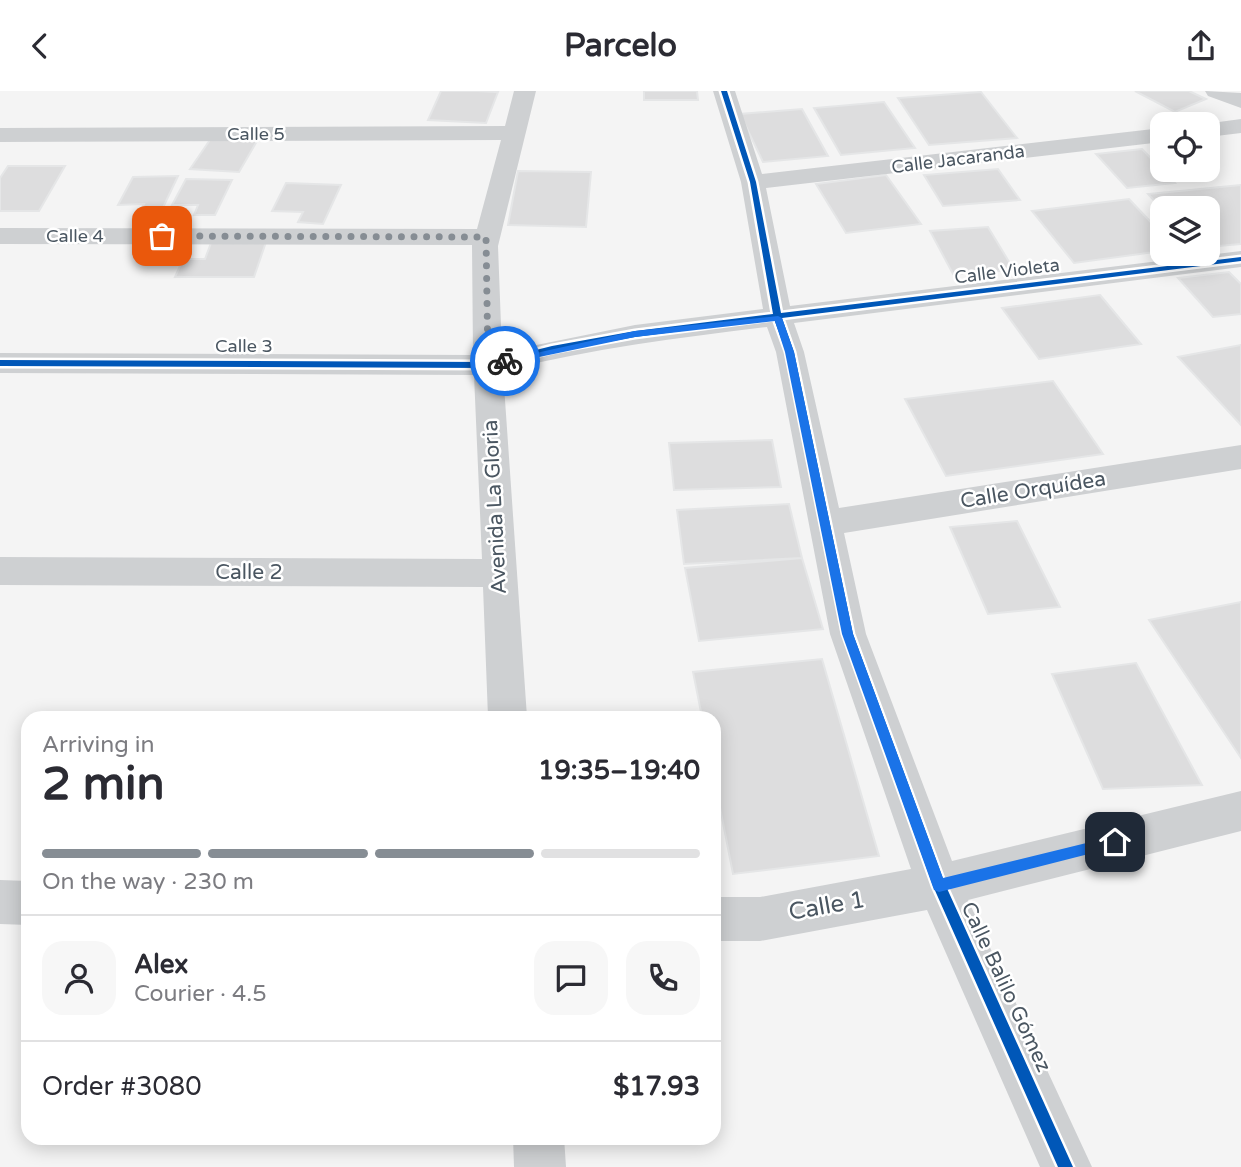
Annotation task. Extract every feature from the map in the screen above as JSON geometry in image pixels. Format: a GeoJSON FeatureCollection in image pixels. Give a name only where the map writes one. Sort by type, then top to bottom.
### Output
{"type":"FeatureCollection","features":[{"type":"Feature","properties":{"kind":"street","name":"Avenida La Gloria"},"geometry":{"type":"LineString","coordinates":[[508,711],[488,365],[486,237],[525,91]]}},
{"type":"Feature","properties":{"kind":"street","name":"Calle Balilo Gómez"},"geometry":{"type":"LineString","coordinates":[[724,91],[753,182],[778,318],[790,352],[848,634],[939,886],[1066,1167]]}},
{"type":"Feature","properties":{"kind":"street"},"geometry":{"type":"LineString","coordinates":[[1216,91],[1241,101]]}},
{"type":"Feature","properties":{"kind":"street"},"geometry":{"type":"LineString","coordinates":[[1220,129],[1241,126]]}},
{"type":"Feature","properties":{"kind":"street","name":"Calle 5"},"geometry":{"type":"LineString","coordinates":[[0,135],[513,133]]}},
{"type":"Feature","properties":{"kind":"street","name":"Calle Jacaranda"},"geometry":{"type":"LineString","coordinates":[[753,182],[1150,136]]}},
{"type":"Feature","properties":{"kind":"street","name":"Calle 4"},"geometry":{"type":"LineString","coordinates":[[0,236],[486,237]]}},
{"type":"Feature","properties":{"kind":"street","name":"Calle Violeta"},"geometry":{"type":"LineString","coordinates":[[488,365],[552,349],[635,334],[1241,260]]}},
{"type":"Feature","properties":{"kind":"street","name":"Calle 3"},"geometry":{"type":"LineString","coordinates":[[0,363],[488,365]]}},
{"type":"Feature","properties":{"kind":"street","name":"Calle Orquídea"},"geometry":{"type":"LineString","coordinates":[[825,523],[1241,457]]}},
{"type":"Feature","properties":{"kind":"street","name":"Calle 2"},"geometry":{"type":"LineString","coordinates":[[0,571],[499,573]]}},
{"type":"Feature","properties":{"kind":"street","name":"Calle 1"},"geometry":{"type":"LineString","coordinates":[[721,919],[760,919],[939,886],[1241,811]]}},
{"type":"Feature","properties":{"kind":"street"},"geometry":{"type":"LineString","coordinates":[[0,902],[21,902]]}},
{"type":"Feature","properties":{"kind":"street"},"geometry":{"type":"LineString","coordinates":[[539,1145],[540,1167]]}},
{"type":"Feature","properties":{"kind":"building"},"geometry":{"type":"Polygon","coordinates":[[[441,91],[498,92],[486,123],[428,120],[441,91]]]}},
{"type":"Feature","properties":{"kind":"building"},"geometry":{"type":"Polygon","coordinates":[[[644,91],[697,91],[698,100],[644,100],[644,91]]]}},
{"type":"Feature","properties":{"kind":"building"},"geometry":{"type":"Polygon","coordinates":[[[1135,91],[1189,91],[1206,99],[1175,112],[1135,91]]]}},
{"type":"Feature","properties":{"kind":"building"},"geometry":{"type":"Polygon","coordinates":[[[981,92],[1017,138],[929,145],[898,98],[981,92]]]}},
{"type":"Feature","properties":{"kind":"building"},"geometry":{"type":"Polygon","coordinates":[[[884,102],[915,148],[841,155],[814,108],[884,102]]]}},
{"type":"Feature","properties":{"kind":"building"},"geometry":{"type":"Polygon","coordinates":[[[802,109],[828,156],[763,162],[740,114],[802,109]]]}},
{"type":"Feature","properties":{"kind":"building"},"geometry":{"type":"Polygon","coordinates":[[[214,134],[260,136],[239,172],[190,169],[214,134]]]}},
{"type":"Feature","properties":{"kind":"building"},"geometry":{"type":"Polygon","coordinates":[[[1142,149],[1150,157],[1150,182],[1175,183],[1127,188],[1096,154],[1142,149]]]}},
{"type":"Feature","properties":{"kind":"building"},"geometry":{"type":"Polygon","coordinates":[[[8,166],[65,166],[39,211],[0,211],[0,178],[8,166]]]}},
{"type":"Feature","properties":{"kind":"building"},"geometry":{"type":"Polygon","coordinates":[[[998,169],[1020,200],[943,206],[924,175],[998,169]]]}},
{"type":"Feature","properties":{"kind":"building"},"geometry":{"type":"Polygon","coordinates":[[[518,171],[591,172],[586,227],[508,225],[518,171]]]}},
{"type":"Feature","properties":{"kind":"building"},"geometry":{"type":"Polygon","coordinates":[[[886,175],[921,224],[846,233],[816,184],[886,175]]]}},
{"type":"Feature","properties":{"kind":"building"},"geometry":{"type":"Polygon","coordinates":[[[178,176],[160,214],[139,214],[144,204],[118,205],[133,177],[178,176]]]}},
{"type":"Feature","properties":{"kind":"building"},"geometry":{"type":"Polygon","coordinates":[[[186,179],[232,180],[215,215],[194,215],[198,205],[172,205],[186,179]]]}},
{"type":"Feature","properties":{"kind":"building"},"geometry":{"type":"Polygon","coordinates":[[[286,183],[341,185],[323,224],[298,222],[303,212],[272,211],[286,183]]]}},
{"type":"Feature","properties":{"kind":"building"},"geometry":{"type":"Polygon","coordinates":[[[1241,185],[1241,244],[1220,246],[1220,196],[1148,194],[1241,185]]]}},
{"type":"Feature","properties":{"kind":"building"},"geometry":{"type":"Polygon","coordinates":[[[1129,199],[1150,221],[1150,253],[1074,263],[1032,211],[1129,199]]]}},
{"type":"Feature","properties":{"kind":"building"},"geometry":{"type":"Polygon","coordinates":[[[988,227],[1014,270],[953,274],[930,231],[988,227]]]}},
{"type":"Feature","properties":{"kind":"building"},"geometry":{"type":"Polygon","coordinates":[[[266,242],[254,277],[175,277],[183,259],[205,259],[211,243],[266,242]]]}},
{"type":"Feature","properties":{"kind":"building"},"geometry":{"type":"Polygon","coordinates":[[[1229,272],[1241,284],[1241,314],[1213,317],[1178,278],[1229,272]]]}},
{"type":"Feature","properties":{"kind":"building"},"geometry":{"type":"Polygon","coordinates":[[[1100,295],[1141,344],[1039,359],[1002,308],[1100,295]]]}},
{"type":"Feature","properties":{"kind":"building"},"geometry":{"type":"Polygon","coordinates":[[[1241,345],[1241,425],[1178,357],[1241,345]]]}},
{"type":"Feature","properties":{"kind":"building"},"geometry":{"type":"Polygon","coordinates":[[[1053,381],[1103,454],[946,476],[905,399],[1053,381]]]}},
{"type":"Feature","properties":{"kind":"building"},"geometry":{"type":"Polygon","coordinates":[[[772,440],[781,487],[674,490],[669,443],[772,440]]]}},
{"type":"Feature","properties":{"kind":"building"},"geometry":{"type":"Polygon","coordinates":[[[789,504],[802,558],[684,564],[677,510],[789,504]]]}},
{"type":"Feature","properties":{"kind":"building"},"geometry":{"type":"Polygon","coordinates":[[[1017,521],[1060,607],[988,614],[950,527],[1017,521]]]}},
{"type":"Feature","properties":{"kind":"building"},"geometry":{"type":"Polygon","coordinates":[[[802,558],[823,629],[699,641],[685,568],[802,558]]]}},
{"type":"Feature","properties":{"kind":"building"},"geometry":{"type":"Polygon","coordinates":[[[1241,602],[1241,758],[1149,620],[1241,602]]]}},
{"type":"Feature","properties":{"kind":"building"},"geometry":{"type":"Polygon","coordinates":[[[822,659],[879,856],[733,874],[721,813],[721,711],[701,711],[693,672],[822,659]]]}},
{"type":"Feature","properties":{"kind":"building"},"geometry":{"type":"Polygon","coordinates":[[[1136,663],[1202,785],[1103,789],[1052,674],[1136,663]]]}},
{"type":"Feature","properties":{"kind":"cycle path"},"geometry":{"type":"LineString","coordinates":[[724,91],[753,182],[778,318],[790,352],[848,634],[939,886],[1066,1167]]}},
{"type":"Feature","properties":{"kind":"cycle path"},"geometry":{"type":"LineString","coordinates":[[0,363],[488,365],[552,349],[635,334],[1241,259]]}},
{"type":"Feature","properties":{"kind":"way so far"},"geometry":{"type":"LineString","coordinates":[[162,236],[486,237],[488,365],[505,361]]}},
{"type":"Feature","properties":{"kind":"route"},"geometry":{"type":"LineString","coordinates":[[505,361],[552,349],[635,334],[778,318],[790,352],[848,634],[939,886],[1115,842]]}}]}
